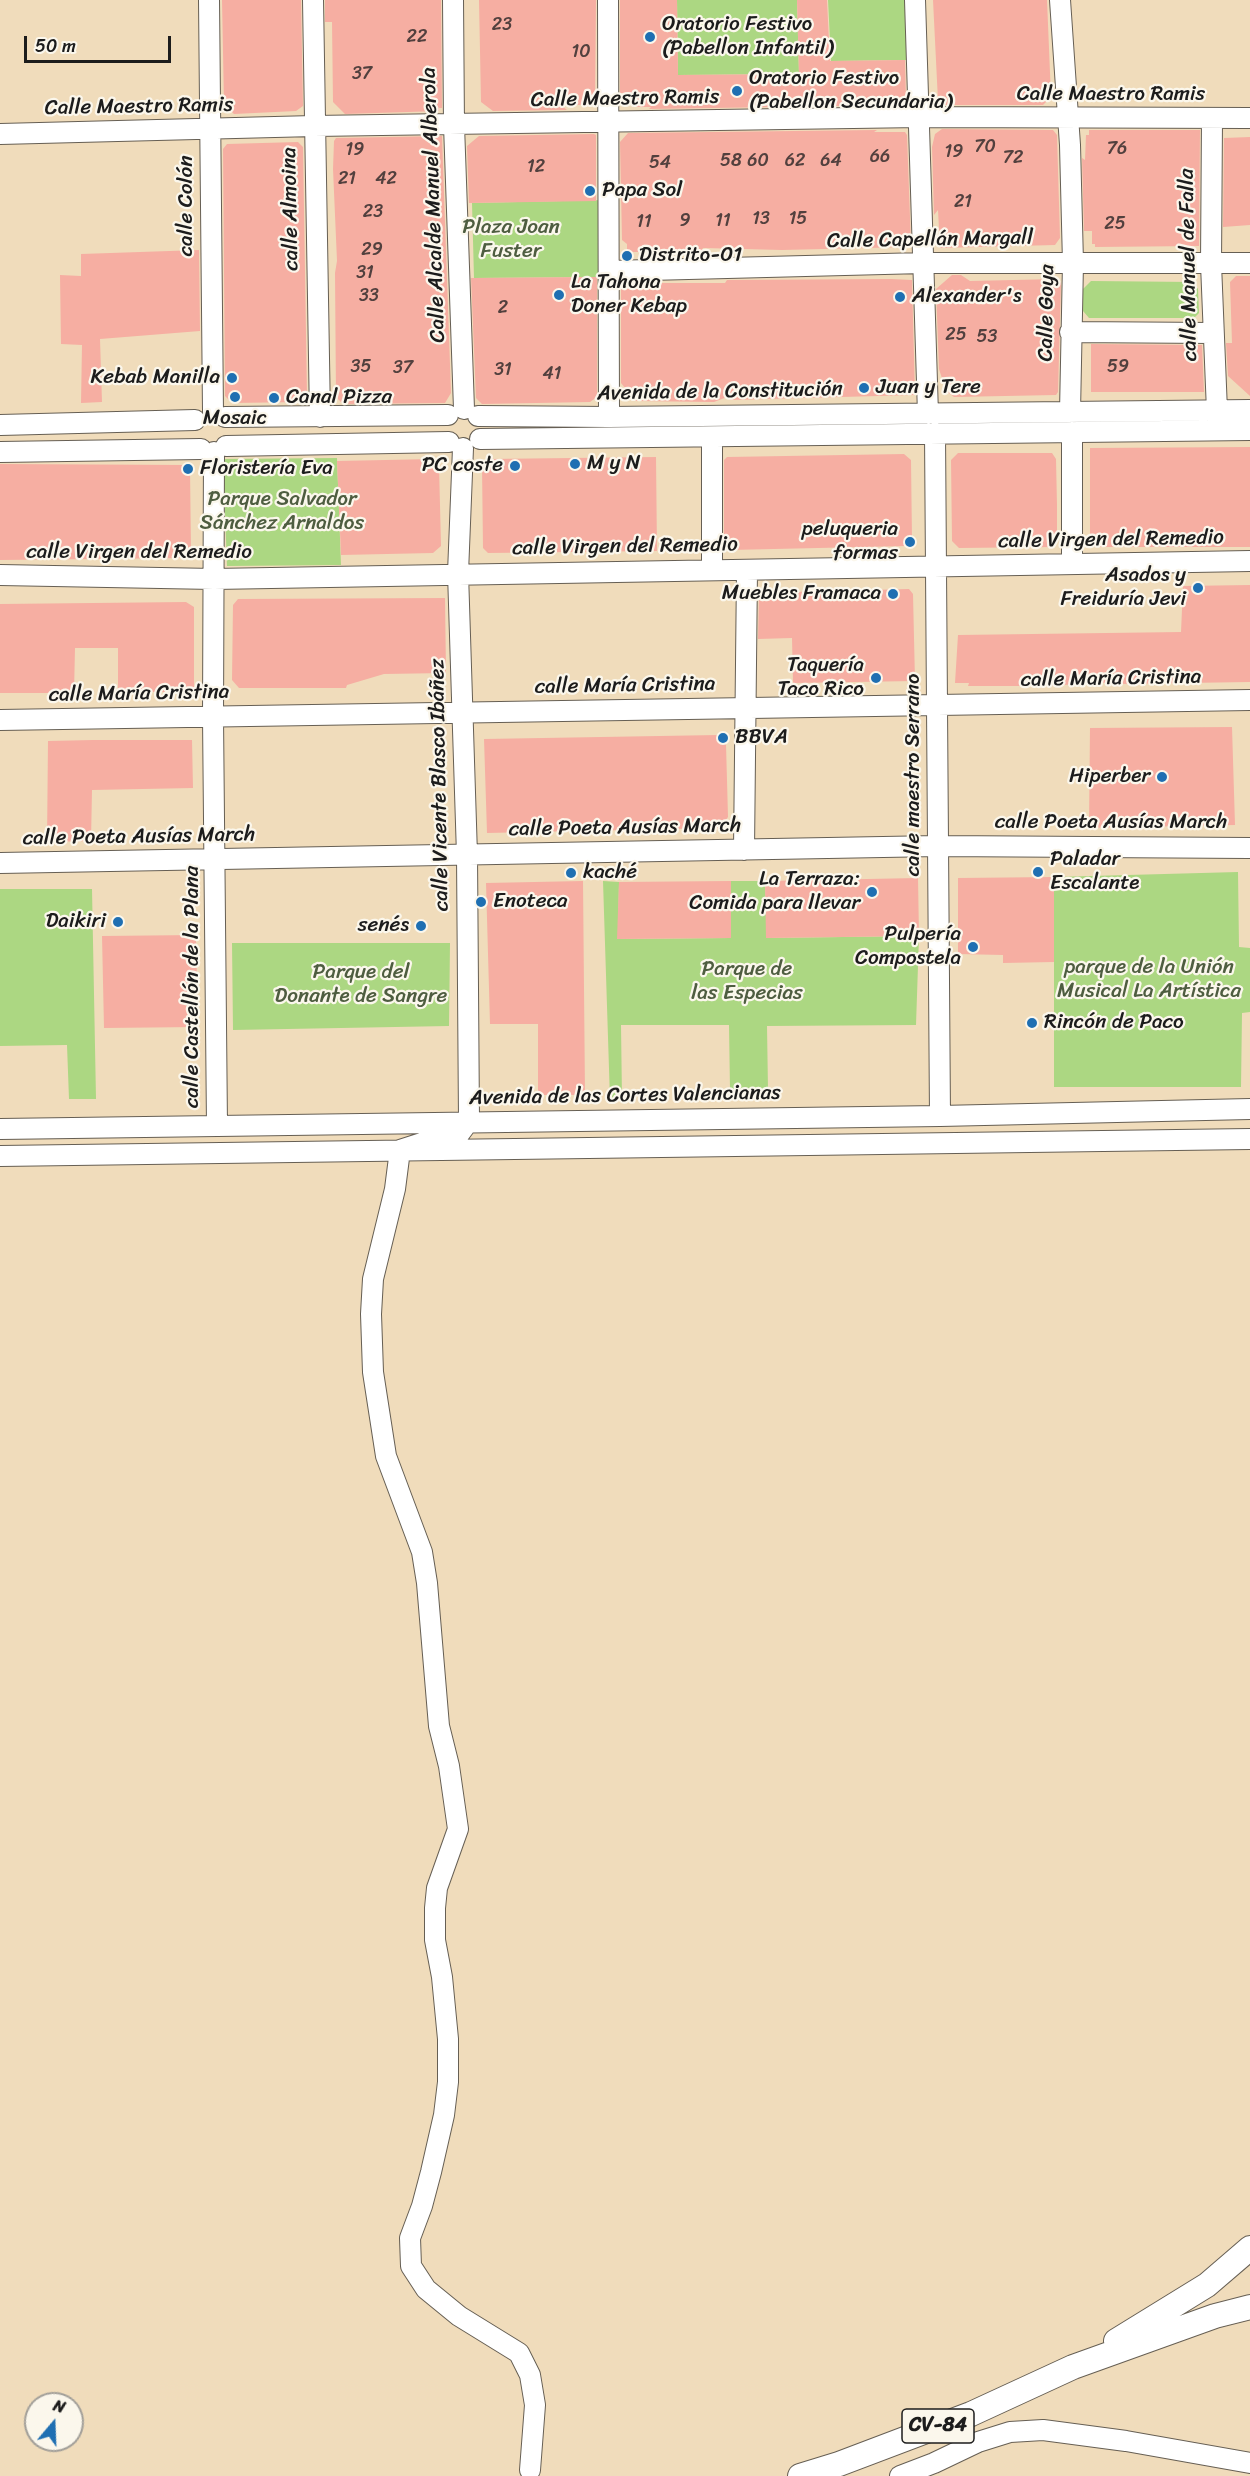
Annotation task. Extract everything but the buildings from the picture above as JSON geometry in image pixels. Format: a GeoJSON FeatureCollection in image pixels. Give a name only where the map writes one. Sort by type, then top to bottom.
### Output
{"type":"FeatureCollection","features":[{"type":"Feature","properties":{"kind":"main road","name":"CV-84"},"geometry":{"type":"LineString","coordinates":[[1073,2367],[1207,2285],[1250,2248]]}},
{"type":"Feature","properties":{"kind":"main road","name":"CV-84"},"geometry":{"type":"LineString","coordinates":[[800,2476],[839,2464],[971,2414],[1073,2367],[1215,2316],[1250,2307]]}},
{"type":"Feature","properties":{"kind":"street","name":"calle Colón"},"geometry":{"type":"LineString","coordinates":[[209,0],[211,416]]}},
{"type":"Feature","properties":{"kind":"street","name":"calle Almoina"},"geometry":{"type":"LineString","coordinates":[[313,0],[320,417]]}},
{"type":"Feature","properties":{"kind":"street","name":"Calle Alcalde Manuel Alberola"},"geometry":{"type":"LineString","coordinates":[[453,0],[454,125],[464,413]]}},
{"type":"Feature","properties":{"kind":"street"},"geometry":{"type":"LineString","coordinates":[[608,0],[609,417]]}},
{"type":"Feature","properties":{"kind":"street"},"geometry":{"type":"LineString","coordinates":[[915,0],[928,414]]}},
{"type":"Feature","properties":{"kind":"street","name":"Calle Goya"},"geometry":{"type":"LineString","coordinates":[[1060,0],[1070,145],[1073,263],[1070,332],[1072,564]]}},
{"type":"Feature","properties":{"kind":"street","name":"Calle Maestro Ramis"},"geometry":{"type":"LineString","coordinates":[[0,134],[314,126],[920,117],[1250,118]]}},
{"type":"Feature","properties":{"kind":"street","name":"calle Manuel de Falla"},"geometry":{"type":"LineString","coordinates":[[1212,119],[1211,264],[1217,411]]}},
{"type":"Feature","properties":{"kind":"street","name":"Calle Capellán Margall"},"geometry":{"type":"LineString","coordinates":[[610,271],[923,263],[1250,263]]}},
{"type":"Feature","properties":{"kind":"street"},"geometry":{"type":"LineString","coordinates":[[1070,332],[1213,333]]}},
{"type":"Feature","properties":{"kind":"street","name":"Avenida de la Constitución"},"geometry":{"type":"LineString","coordinates":[[0,452],[935,433],[1250,410]]}},
{"type":"Feature","properties":{"kind":"street"},"geometry":{"type":"LineString","coordinates":[[464,413],[483,427],[464,443],[443,428],[464,413]]}},
{"type":"Feature","properties":{"kind":"street","name":"Avenida de la Constitución"},"geometry":{"type":"LineString","coordinates":[[0,425],[211,416],[320,417],[464,413],[609,417],[928,414],[1250,430]]}},
{"type":"Feature","properties":{"kind":"street"},"geometry":{"type":"LineString","coordinates":[[211,416],[231,428],[230,441],[214,449],[193,439],[192,426],[211,416]]}},
{"type":"Feature","properties":{"kind":"street","name":"calle maestro Serrano"},"geometry":{"type":"LineString","coordinates":[[935,433],[939,705],[940,1116]]}},
{"type":"Feature","properties":{"kind":"street"},"geometry":{"type":"LineString","coordinates":[[712,438],[712,570]]}},
{"type":"Feature","properties":{"kind":"street","name":"calle Vicente Blasco Ibáñez"},"geometry":{"type":"LineString","coordinates":[[464,443],[458,573],[466,855],[469,1122]]}},
{"type":"Feature","properties":{"kind":"street","name":"calle Castellón de la Plana"},"geometry":{"type":"LineString","coordinates":[[214,449],[213,717],[218,1126]]}},
{"type":"Feature","properties":{"kind":"street","name":"calle Virgen del Remedio"},"geometry":{"type":"LineString","coordinates":[[0,575],[214,579],[1250,561]]}},
{"type":"Feature","properties":{"kind":"street"},"geometry":{"type":"LineString","coordinates":[[744,850],[747,570]]}},
{"type":"Feature","properties":{"kind":"street","name":"calle María Cristina"},"geometry":{"type":"LineString","coordinates":[[0,720],[1250,700]]}},
{"type":"Feature","properties":{"kind":"street","name":"calle Poeta Ausías March"},"geometry":{"type":"LineString","coordinates":[[0,863],[938,846],[1250,848]]}},
{"type":"Feature","properties":{"kind":"street","name":"Avenida de las Cortes Valencianas"},"geometry":{"type":"LineString","coordinates":[[0,1129],[940,1116],[1250,1109]]}},
{"type":"Feature","properties":{"kind":"street"},"geometry":{"type":"LineString","coordinates":[[400,1150],[428,1141],[457,1137],[469,1122]]}},
{"type":"Feature","properties":{"kind":"street"},"geometry":{"type":"LineString","coordinates":[[0,1156],[1250,1139]]}},
{"type":"Feature","properties":{"kind":"street"},"geometry":{"type":"LineString","coordinates":[[400,1150],[384,1242],[373,1279],[371,1314],[373,1372],[386,1455],[422,1552],[430,1612],[438,1726],[448,1766],[458,1829],[436,1888],[435,1908],[435,1940],[442,1977],[448,2039],[448,2082],[444,2115],[431,2172],[410,2238],[411,2266],[426,2289],[459,2316],[519,2354],[530,2375],[535,2406],[530,2470]]}},
{"type":"Feature","properties":{"kind":"street"},"geometry":{"type":"LineString","coordinates":[[900,2476],[978,2442],[1010,2432],[1043,2430],[1126,2441],[1250,2463]]}},
{"type":"Feature","properties":{"kind":"green space"},"geometry":{"type":"Polygon","coordinates":[[[677,0],[797,0],[799,74],[678,75],[677,0]]]}},
{"type":"Feature","properties":{"kind":"green space"},"geometry":{"type":"Polygon","coordinates":[[[828,0],[907,0],[907,60],[831,61],[828,0]]]}},
{"type":"Feature","properties":{"kind":"green space","name":"Plaza Joan Fuster"},"geometry":{"type":"Polygon","coordinates":[[[608,200],[609,277],[474,278],[472,203],[608,200]]]}},
{"type":"Feature","properties":{"kind":"green space"},"geometry":{"type":"Polygon","coordinates":[[[1091,281],[1193,282],[1198,289],[1199,313],[1194,318],[1089,318],[1083,311],[1083,289],[1091,281]]]}},
{"type":"Feature","properties":{"kind":"green space","name":"Parque Salvador Sánchez Arnaldos"},"geometry":{"type":"Polygon","coordinates":[[[337,458],[341,565],[227,566],[223,459],[337,458]]]}},
{"type":"Feature","properties":{"kind":"green space","name":"parque de la Unión Musical La Artística"},"geometry":{"type":"Polygon","coordinates":[[[1238,872],[1239,947],[1250,948],[1250,1012],[1242,1013],[1241,1087],[1054,1087],[1054,877],[1238,872]]]}},
{"type":"Feature","properties":{"kind":"green space","name":"Parque de las Especias"},"geometry":{"type":"Polygon","coordinates":[[[603,881],[619,882],[618,939],[731,938],[731,881],[765,881],[767,938],[919,936],[916,1025],[767,1026],[768,1090],[730,1090],[729,1025],[621,1025],[622,1099],[610,1100],[603,881]]]}},
{"type":"Feature","properties":{"kind":"green space"},"geometry":{"type":"Polygon","coordinates":[[[0,889],[92,889],[96,1099],[69,1099],[67,1045],[0,1046],[0,889]]]}},
{"type":"Feature","properties":{"kind":"green space","name":"Parque del Donante de Sangre"},"geometry":{"type":"Polygon","coordinates":[[[232,943],[450,943],[449,1026],[233,1030],[232,943]]]}},
{"type":"Feature","properties":{"kind":"place","name":"Oratorio Festivo (Pabellon Infantil)"},"geometry":{"type":"Point","coordinates":[650,37]}},
{"type":"Feature","properties":{"kind":"place","name":"Oratorio Festivo (Pabellon Secundaria)"},"geometry":{"type":"Point","coordinates":[737,91]}},
{"type":"Feature","properties":{"kind":"place","name":"Papa Sol"},"geometry":{"type":"Point","coordinates":[590,191]}},
{"type":"Feature","properties":{"kind":"place","name":"Distrito-01"},"geometry":{"type":"Point","coordinates":[627,256]}},
{"type":"Feature","properties":{"kind":"place","name":"La Tahona Doner Kebap"},"geometry":{"type":"Point","coordinates":[559,295]}},
{"type":"Feature","properties":{"kind":"place","name":"Alexander's"},"geometry":{"type":"Point","coordinates":[900,297]}},
{"type":"Feature","properties":{"kind":"place","name":"Kebab Manilla"},"geometry":{"type":"Point","coordinates":[232,378]}},
{"type":"Feature","properties":{"kind":"place","name":"Juan y Tere"},"geometry":{"type":"Point","coordinates":[864,388]}},
{"type":"Feature","properties":{"kind":"place","name":"Mosaic"},"geometry":{"type":"Point","coordinates":[235,397]}},
{"type":"Feature","properties":{"kind":"place","name":"Canal Pizza"},"geometry":{"type":"Point","coordinates":[274,398]}},
{"type":"Feature","properties":{"kind":"place","name":"M y N"},"geometry":{"type":"Point","coordinates":[575,464]}},
{"type":"Feature","properties":{"kind":"place","name":"PC coste"},"geometry":{"type":"Point","coordinates":[515,466]}},
{"type":"Feature","properties":{"kind":"place","name":"Floristería Eva"},"geometry":{"type":"Point","coordinates":[188,469]}},
{"type":"Feature","properties":{"kind":"place","name":"peluqueria formas"},"geometry":{"type":"Point","coordinates":[910,542]}},
{"type":"Feature","properties":{"kind":"place","name":"Asados y Freiduría Jevi"},"geometry":{"type":"Point","coordinates":[1198,588]}},
{"type":"Feature","properties":{"kind":"place","name":"Muebles Framaca"},"geometry":{"type":"Point","coordinates":[893,594]}},
{"type":"Feature","properties":{"kind":"place","name":"Taquería Taco Rico"},"geometry":{"type":"Point","coordinates":[876,678]}},
{"type":"Feature","properties":{"kind":"place","name":"BBVA"},"geometry":{"type":"Point","coordinates":[723,738]}},
{"type":"Feature","properties":{"kind":"place","name":"Hiperber"},"geometry":{"type":"Point","coordinates":[1162,777]}},
{"type":"Feature","properties":{"kind":"place","name":"Paladar Escalante"},"geometry":{"type":"Point","coordinates":[1038,872]}},
{"type":"Feature","properties":{"kind":"place","name":"kaché"},"geometry":{"type":"Point","coordinates":[571,873]}},
{"type":"Feature","properties":{"kind":"place","name":"La Terraza: Comida para llevar"},"geometry":{"type":"Point","coordinates":[872,892]}},
{"type":"Feature","properties":{"kind":"place","name":"Enoteca"},"geometry":{"type":"Point","coordinates":[481,902]}},
{"type":"Feature","properties":{"kind":"place","name":"Daikiri"},"geometry":{"type":"Point","coordinates":[118,922]}},
{"type":"Feature","properties":{"kind":"place","name":"senés"},"geometry":{"type":"Point","coordinates":[421,926]}},
{"type":"Feature","properties":{"kind":"place","name":"Pulpería Compostela"},"geometry":{"type":"Point","coordinates":[973,947]}},
{"type":"Feature","properties":{"kind":"place","name":"Rincón de Paco"},"geometry":{"type":"Point","coordinates":[1032,1023]}}]}
